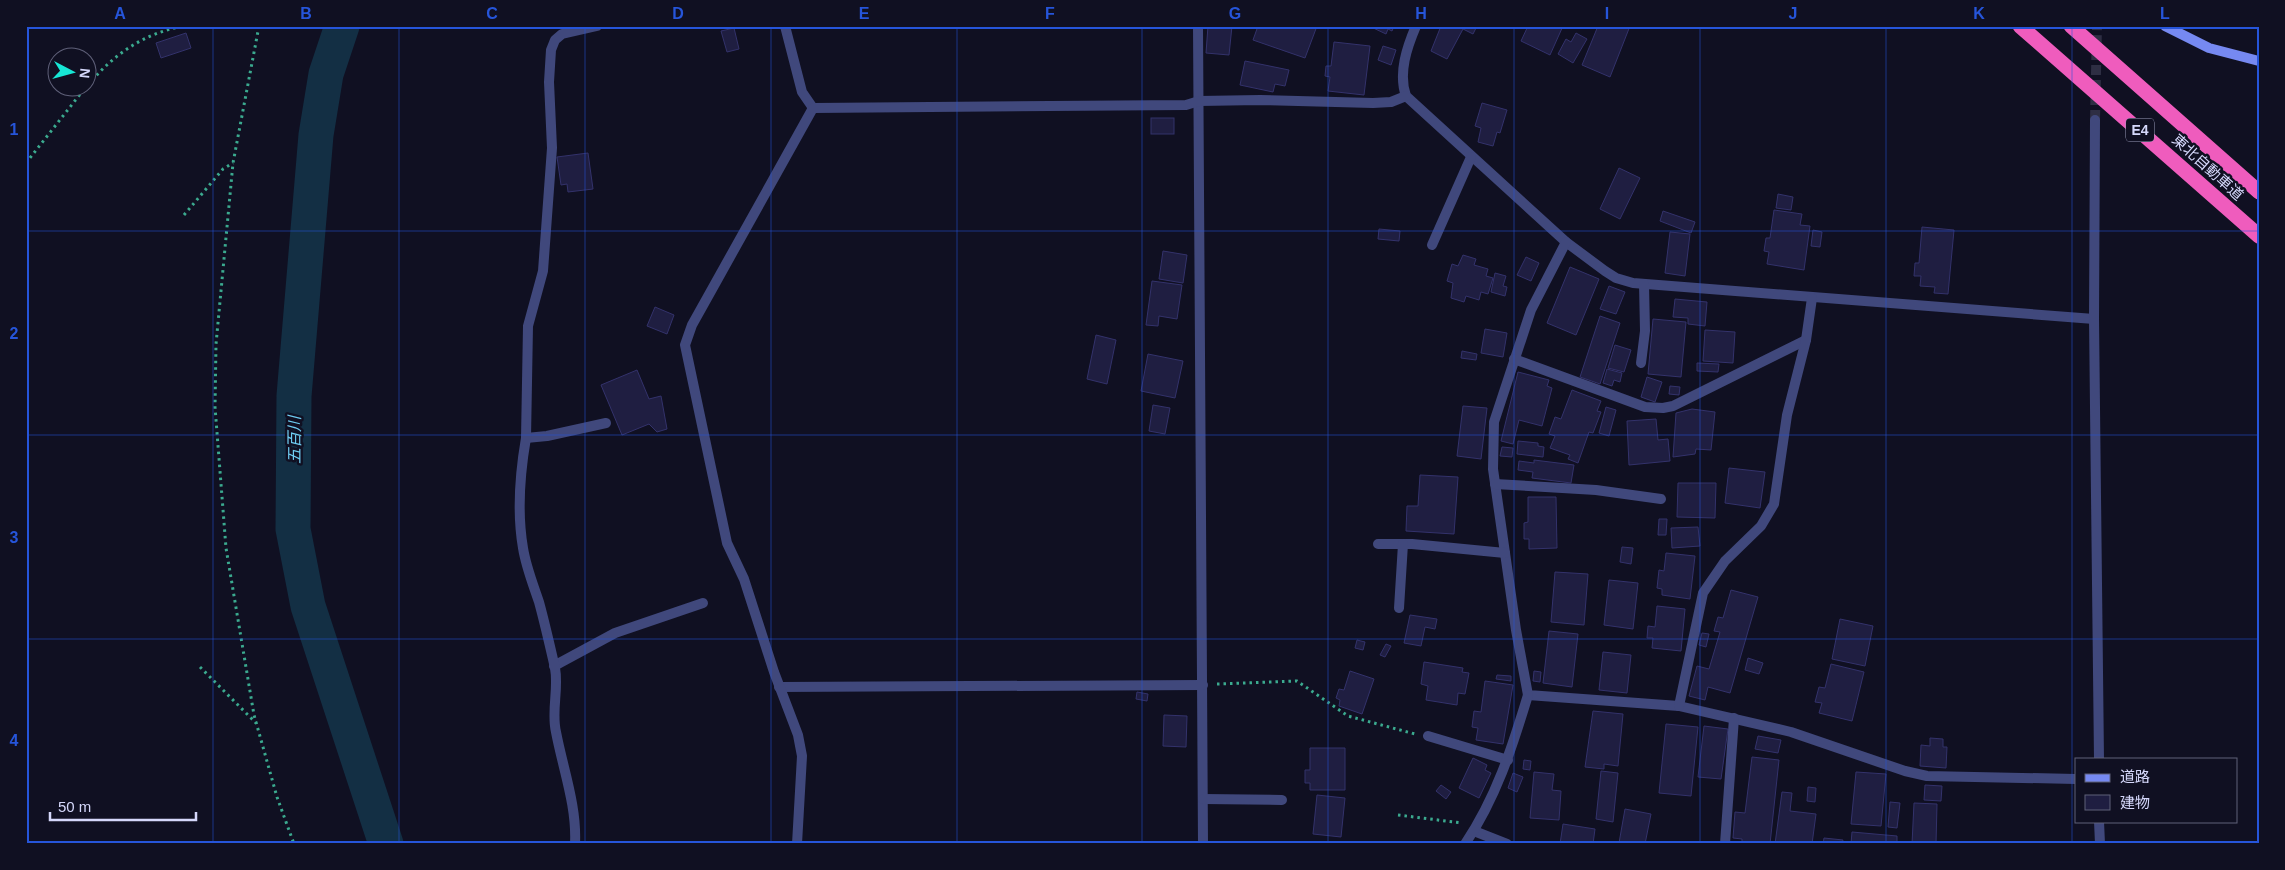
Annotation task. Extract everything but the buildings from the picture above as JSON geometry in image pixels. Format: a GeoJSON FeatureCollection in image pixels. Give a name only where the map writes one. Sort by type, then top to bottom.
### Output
{"type":"FeatureCollection","features":[{"type":"Feature","properties":{"kind":"highway","name":"東北自動車道"},"geometry":{"type":"LineString","coordinates":[[2020,26],[2259,236]]}},
{"type":"Feature","properties":{"kind":"highway","name":"東北自動車道"},"geometry":{"type":"LineString","coordinates":[[2071,26],[2259,192]]}},
{"type":"Feature","properties":{"kind":"main road"},"geometry":{"type":"LineString","coordinates":[[2165,26],[2208,48],[2259,61]]}},
{"type":"Feature","properties":{"kind":"street"},"geometry":{"type":"LineString","coordinates":[[576,844],[576,828],[572,803],[554,726],[554,666],[522,546],[521,511],[523,456],[526,438],[528,326],[543,272],[552,148],[549,82],[551,50],[555,40],[562,34],[597,26]]}},
{"type":"Feature","properties":{"kind":"street"},"geometry":{"type":"LineString","coordinates":[[785,26],[802,92],[813,108]]}},
{"type":"Feature","properties":{"kind":"street"},"geometry":{"type":"LineString","coordinates":[[1198,26],[1204,844]]}},
{"type":"Feature","properties":{"kind":"street"},"geometry":{"type":"LineString","coordinates":[[1416,26],[1406,56],[1404,85],[1406,96],[1566,242],[1616,278],[1644,284],[2094,318]]}},
{"type":"Feature","properties":{"kind":"street"},"geometry":{"type":"LineString","coordinates":[[813,108],[1186,105],[1199,101],[1260,100],[1373,103],[1391,102],[1406,96]]}},
{"type":"Feature","properties":{"kind":"street"},"geometry":{"type":"LineString","coordinates":[[797,844],[802,756],[798,735],[779,687],[744,579],[727,543],[685,345],[706,299],[813,108]]}},
{"type":"Feature","properties":{"kind":"street"},"geometry":{"type":"LineString","coordinates":[[2095,120],[2094,318],[2099,758]]}},
{"type":"Feature","properties":{"kind":"street"},"geometry":{"type":"LineString","coordinates":[[1432,245],[1471,157]]}},
{"type":"Feature","properties":{"kind":"street"},"geometry":{"type":"LineString","coordinates":[[1465,844],[1476,828],[1508,760],[1528,695],[1516,630],[1495,484],[1492,452],[1494,422],[1531,310],[1566,242]]}},
{"type":"Feature","properties":{"kind":"street"},"geometry":{"type":"LineString","coordinates":[[1641,363],[1645,331],[1644,284]]}},
{"type":"Feature","properties":{"kind":"street"},"geometry":{"type":"LineString","coordinates":[[1679,706],[1703,593],[1725,561],[1761,526],[1774,504],[1787,416],[1806,340],[1812,298]]}},
{"type":"Feature","properties":{"kind":"street"},"geometry":{"type":"LineString","coordinates":[[1514,359],[1616,398],[1645,407],[1663,408],[1673,406],[1806,340]]}},
{"type":"Feature","properties":{"kind":"street"},"geometry":{"type":"LineString","coordinates":[[526,438],[548,436],[606,424]]}},
{"type":"Feature","properties":{"kind":"street"},"geometry":{"type":"LineString","coordinates":[[1495,484],[1596,490],[1661,499]]}},
{"type":"Feature","properties":{"kind":"street"},"geometry":{"type":"LineString","coordinates":[[1378,544],[1403,544],[1505,552]]}},
{"type":"Feature","properties":{"kind":"street"},"geometry":{"type":"LineString","coordinates":[[1399,608],[1403,544]]}},
{"type":"Feature","properties":{"kind":"street"},"geometry":{"type":"LineString","coordinates":[[554,666],[615,633],[704,604]]}},
{"type":"Feature","properties":{"kind":"street"},"geometry":{"type":"LineString","coordinates":[[779,687],[1203,684]]}},
{"type":"Feature","properties":{"kind":"street"},"geometry":{"type":"LineString","coordinates":[[1528,695],[1679,706],[1791,732],[1905,771],[1927,776],[2075,779]]}},
{"type":"Feature","properties":{"kind":"street"},"geometry":{"type":"LineString","coordinates":[[1725,844],[1734,718]]}},
{"type":"Feature","properties":{"kind":"street"},"geometry":{"type":"LineString","coordinates":[[1428,736],[1508,760]]}},
{"type":"Feature","properties":{"kind":"street"},"geometry":{"type":"LineString","coordinates":[[1203,799],[1282,800]]}},
{"type":"Feature","properties":{"kind":"street"},"geometry":{"type":"LineString","coordinates":[[2099,822],[2100,844]]}},
{"type":"Feature","properties":{"kind":"street"},"geometry":{"type":"LineString","coordinates":[[1476,828],[1507,844]]}},
{"type":"Feature","properties":{"kind":"path"},"geometry":{"type":"LineString","coordinates":[[98,72],[123,50],[140,40],[183,26]]}},
{"type":"Feature","properties":{"kind":"path"},"geometry":{"type":"LineString","coordinates":[[259,26],[233,163],[216,344],[215,407],[226,548],[257,723],[277,798],[294,844]]}},
{"type":"Feature","properties":{"kind":"path"},"geometry":{"type":"LineString","coordinates":[[26,163],[77,98]]}},
{"type":"Feature","properties":{"kind":"path"},"geometry":{"type":"LineString","coordinates":[[184,215],[223,169],[233,163]]}},
{"type":"Feature","properties":{"kind":"path"},"geometry":{"type":"LineString","coordinates":[[200,667],[257,723]]}},
{"type":"Feature","properties":{"kind":"path"},"geometry":{"type":"LineString","coordinates":[[1203,684],[1297,681],[1348,716],[1428,736]]}},
{"type":"Feature","properties":{"kind":"path"},"geometry":{"type":"LineString","coordinates":[[1398,815],[1476,828]]}},
{"type":"Feature","properties":{"kind":"waterway","name":"五百川"},"geometry":{"type":"LineString","coordinates":[[342,26],[326,74],[316,135],[294,396],[293,529],[308,606],[386,844]]}},
{"type":"Feature","properties":{"kind":"tunnel"},"geometry":{"type":"LineString","coordinates":[[2095,120],[2097,26]]}}]}
